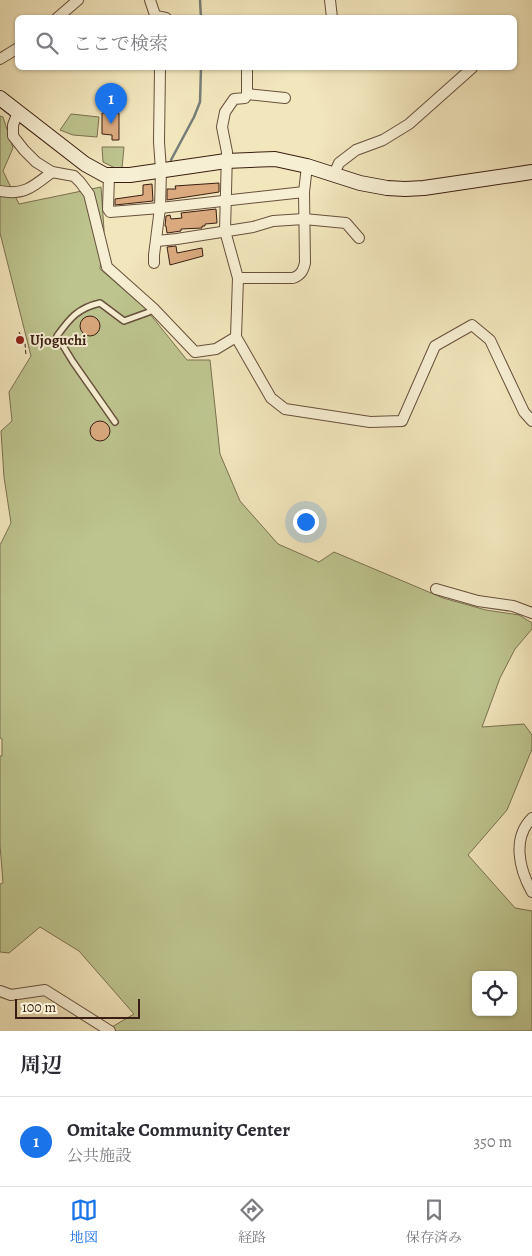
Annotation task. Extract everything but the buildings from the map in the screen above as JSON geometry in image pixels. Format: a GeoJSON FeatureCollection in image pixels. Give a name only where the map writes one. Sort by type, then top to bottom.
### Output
{"type":"FeatureCollection","features":[{"type":"Feature","properties":{"kind":"street"},"geometry":{"type":"LineString","coordinates":[[60,15],[78,0]]}},
{"type":"Feature","properties":{"kind":"street"},"geometry":{"type":"LineString","coordinates":[[150,0],[158,15]]}},
{"type":"Feature","properties":{"kind":"street"},"geometry":{"type":"LineString","coordinates":[[330,0],[332,15]]}},
{"type":"Feature","properties":{"kind":"street"},"geometry":{"type":"LineString","coordinates":[[0,59],[15,50]]}},
{"type":"Feature","properties":{"kind":"street"},"geometry":{"type":"LineString","coordinates":[[154,263],[160,208],[160,70]]}},
{"type":"Feature","properties":{"kind":"street"},"geometry":{"type":"LineString","coordinates":[[247,70],[246,98],[234,99],[224,112],[222,128],[226,152],[225,231],[238,278],[236,337],[271,398],[285,409],[370,422],[402,422],[435,346],[472,325],[490,340],[524,412],[532,421]]}},
{"type":"Feature","properties":{"kind":"street"},"geometry":{"type":"LineString","coordinates":[[334,174],[339,163],[356,150],[383,140],[415,120],[470,70]]}},
{"type":"Feature","properties":{"kind":"street"},"geometry":{"type":"LineString","coordinates":[[247,94],[285,98]]}},
{"type":"Feature","properties":{"kind":"street"},"geometry":{"type":"LineString","coordinates":[[0,98],[85,164],[109,176],[130,175],[226,161],[275,159],[308,166],[374,186],[405,189],[424,188],[532,172]]}},
{"type":"Feature","properties":{"kind":"street"},"geometry":{"type":"LineString","coordinates":[[18,112],[13,125],[12,136],[24,150],[36,162],[52,172],[74,176],[89,194],[91,209],[107,267],[196,352],[216,349],[236,337]]}},
{"type":"Feature","properties":{"kind":"street"},"geometry":{"type":"LineString","coordinates":[[238,278],[293,278],[300,275],[305,264],[304,192],[308,166]]}},
{"type":"Feature","properties":{"kind":"street"},"geometry":{"type":"LineString","coordinates":[[0,192],[14,194],[35,186],[52,172]]}},
{"type":"Feature","properties":{"kind":"street"},"geometry":{"type":"LineString","coordinates":[[109,176],[108,209],[110,212],[304,192]]}},
{"type":"Feature","properties":{"kind":"street"},"geometry":{"type":"LineString","coordinates":[[157,241],[304,219],[346,223],[359,238]]}},
{"type":"Feature","properties":{"kind":"street"},"geometry":{"type":"LineString","coordinates":[[436,588],[478,602],[514,606],[532,612]]}},
{"type":"Feature","properties":{"kind":"street"},"geometry":{"type":"LineString","coordinates":[[532,818],[526,824],[520,843],[522,866],[532,892]]}},
{"type":"Feature","properties":{"kind":"street"},"geometry":{"type":"LineString","coordinates":[[0,991],[11,995],[45,990],[110,1031]]}},
{"type":"Feature","properties":{"kind":"lane"},"geometry":{"type":"LineString","coordinates":[[115,422],[57,336],[71,317],[88,306],[100,303],[124,321],[149,312],[152,308]]}},
{"type":"Feature","properties":{"kind":"path"},"geometry":{"type":"LineString","coordinates":[[19,332],[25,344],[26,355]]}},
{"type":"Feature","properties":{"kind":"green space"},"geometry":{"type":"Polygon","coordinates":[[[71,114],[99,117],[97,137],[73,135],[60,130],[71,114]]]}},
{"type":"Feature","properties":{"kind":"green space"},"geometry":{"type":"Polygon","coordinates":[[[0,116],[3,117],[13,148],[3,171],[19,204],[101,187],[104,230],[100,269],[145,308],[187,360],[210,360],[220,454],[240,501],[278,544],[319,562],[334,552],[443,598],[486,610],[519,615],[532,623],[532,629],[515,649],[500,678],[482,727],[524,724],[532,735],[532,749],[507,810],[468,855],[515,908],[532,911],[532,1031],[105,1031],[134,1014],[79,951],[40,927],[9,953],[0,952],[0,884],[3,883],[0,845],[0,756],[2,756],[2,739],[0,738],[0,545],[11,523],[4,477],[1,431],[12,421],[9,392],[31,356],[0,233],[0,116]]]}},
{"type":"Feature","properties":{"kind":"green space"},"geometry":{"type":"Polygon","coordinates":[[[102,147],[124,147],[122,168],[115,168],[103,162],[102,147]]]}},
{"type":"Feature","properties":{"kind":"waterway"},"geometry":{"type":"LineString","coordinates":[[200,0],[201,15]]}},
{"type":"Feature","properties":{"kind":"waterway"},"geometry":{"type":"LineString","coordinates":[[171,160],[200,102],[201,70]]}},
{"type":"Feature","properties":{"kind":"place","name":"Omitake Community Center"},"geometry":{"type":"Point","coordinates":[111,124]}},
{"type":"Feature","properties":{"kind":"place","name":"Ujoguchi"},"geometry":{"type":"Point","coordinates":[20,340]}}]}
